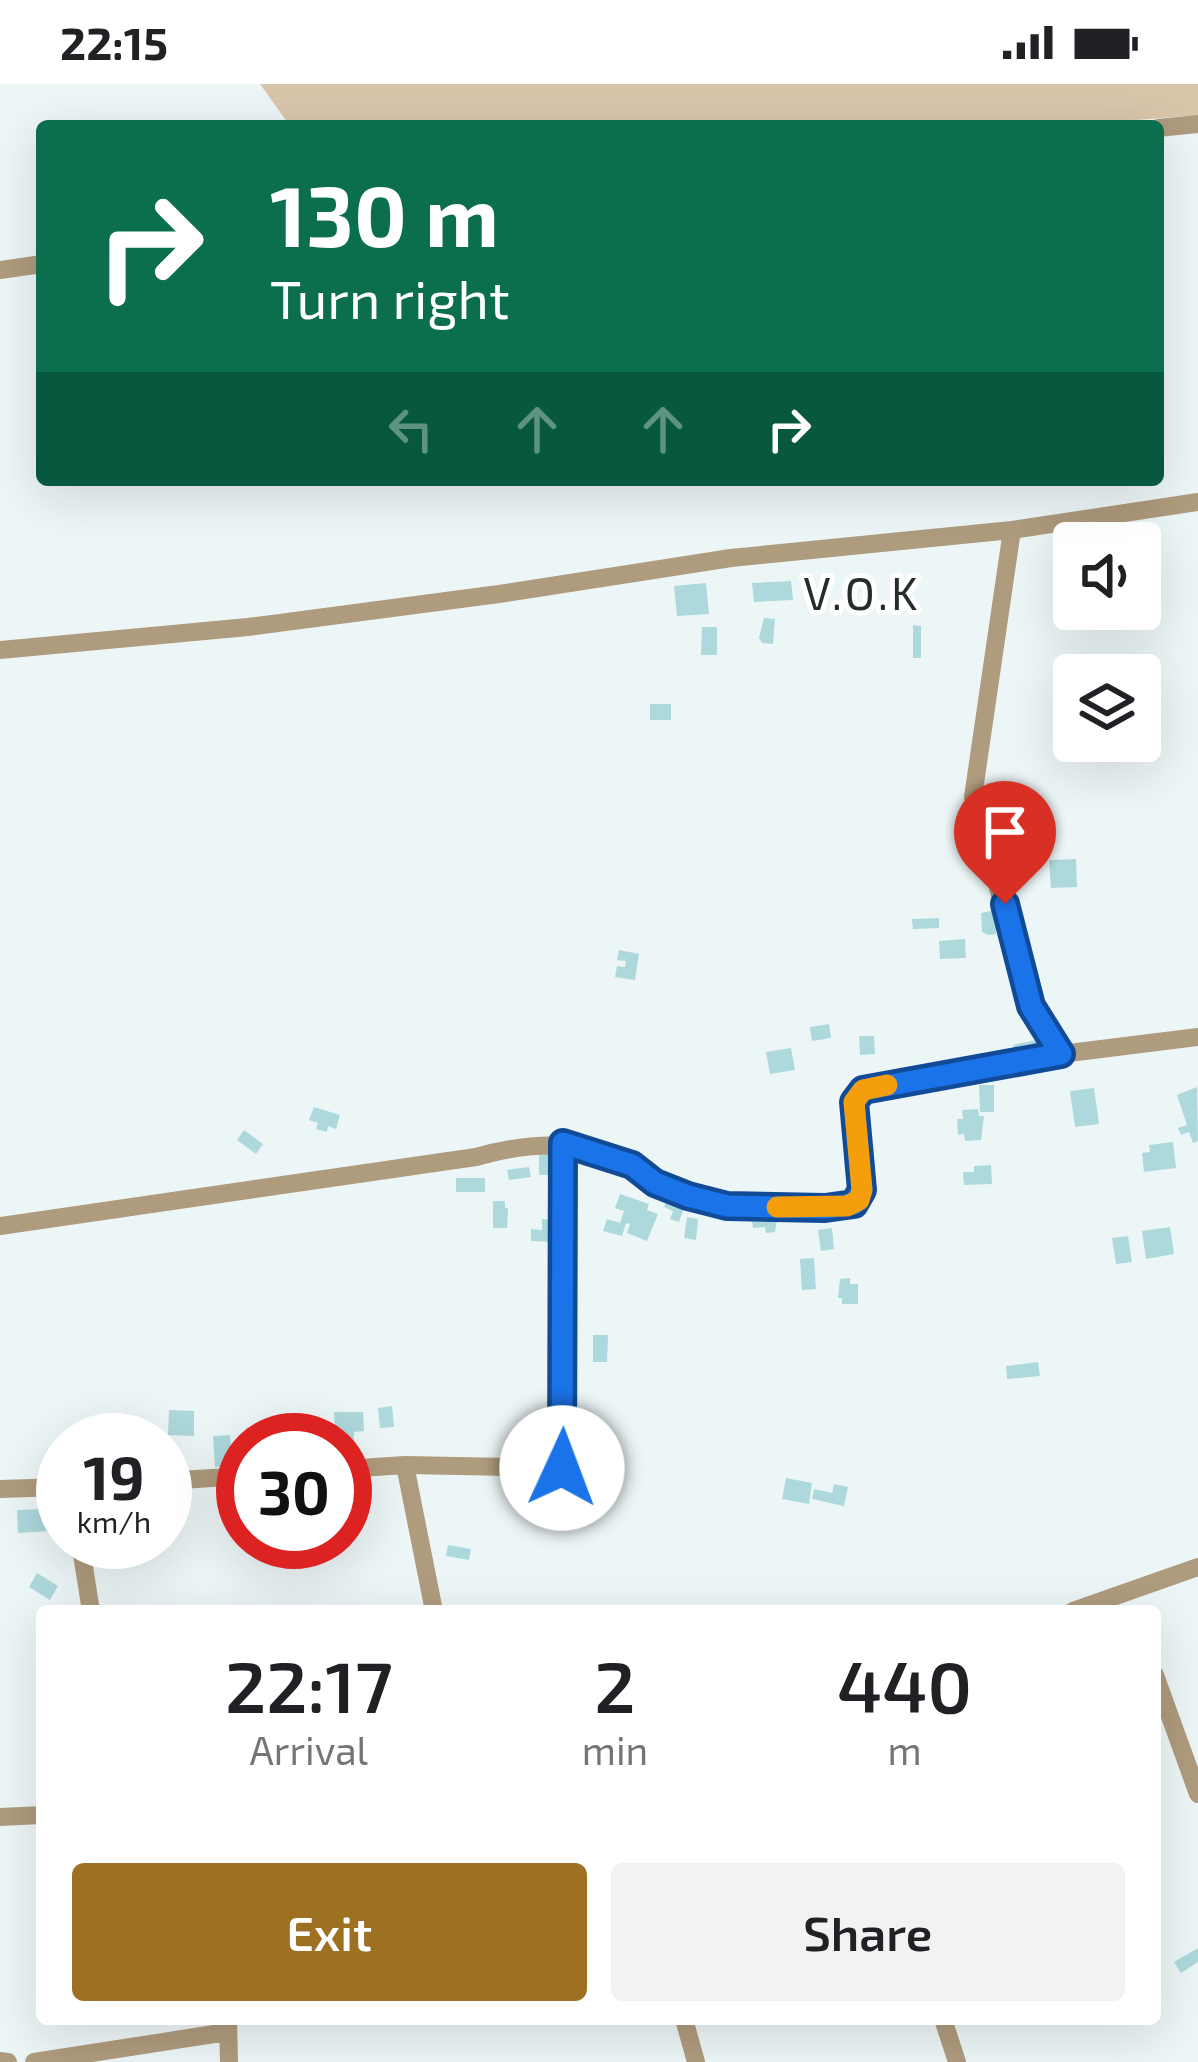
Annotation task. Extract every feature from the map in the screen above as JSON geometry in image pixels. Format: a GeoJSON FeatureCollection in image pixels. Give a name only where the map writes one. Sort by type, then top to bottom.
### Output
{"type":"FeatureCollection","features":[{"type":"Feature","properties":{"kind":"street"},"geometry":{"type":"LineString","coordinates":[[1164,127],[1198,124]]}},
{"type":"Feature","properties":{"kind":"street"},"geometry":{"type":"LineString","coordinates":[[0,270],[36,265]]}},
{"type":"Feature","properties":{"kind":"street"},"geometry":{"type":"LineString","coordinates":[[0,650],[248,627],[499,595],[731,558],[1012,530],[1198,502]]}},
{"type":"Feature","properties":{"kind":"street"},"geometry":{"type":"LineString","coordinates":[[1012,530],[974,797],[1031,1006],[1061,1054]]}},
{"type":"Feature","properties":{"kind":"street"},"geometry":{"type":"LineString","coordinates":[[0,1226],[563,1143],[632,1165],[655,1183],[688,1196],[727,1206],[847,1206],[862,1196],[854,1102],[863,1090],[1061,1054],[1198,1036]]}},
{"type":"Feature","properties":{"kind":"street"},"geometry":{"type":"LineString","coordinates":[[372,1467],[562,1468],[563,1143]]}},
{"type":"Feature","properties":{"kind":"street"},"geometry":{"type":"LineString","coordinates":[[405,1465],[433,1605]]}},
{"type":"Feature","properties":{"kind":"street"},"geometry":{"type":"LineString","coordinates":[[0,1489],[36,1488]]}},
{"type":"Feature","properties":{"kind":"street"},"geometry":{"type":"LineString","coordinates":[[1128,1602],[1198,1567]]}},
{"type":"Feature","properties":{"kind":"street"},"geometry":{"type":"LineString","coordinates":[[84,1569],[90,1605]]}},
{"type":"Feature","properties":{"kind":"street"},"geometry":{"type":"LineString","coordinates":[[1161,1692],[1198,1794]]}},
{"type":"Feature","properties":{"kind":"street"},"geometry":{"type":"LineString","coordinates":[[0,1817],[36,1815]]}},
{"type":"Feature","properties":{"kind":"street"},"geometry":{"type":"LineString","coordinates":[[686,2025],[696,2062]]}},
{"type":"Feature","properties":{"kind":"street"},"geometry":{"type":"LineString","coordinates":[[945,2025],[957,2062]]}},
{"type":"Feature","properties":{"kind":"street"},"geometry":{"type":"LineString","coordinates":[[34,2062],[228,2026],[230,2062]]}},
{"type":"Feature","properties":{"kind":"shaded area"},"geometry":{"type":"Polygon","coordinates":[[[260,84],[1198,84],[1198,115],[1136,120],[286,120],[260,84]]]}},
{"type":"Feature","properties":{"kind":"building"},"geometry":{"type":"Polygon","coordinates":[[[791,581],[793,600],[754,602],[752,583],[791,581]]]}},
{"type":"Feature","properties":{"kind":"building"},"geometry":{"type":"Polygon","coordinates":[[[706,583],[709,614],[677,616],[674,586],[706,583]]]}},
{"type":"Feature","properties":{"kind":"building"},"geometry":{"type":"Polygon","coordinates":[[[764,618],[775,619],[773,644],[759,638],[764,618]]]}},
{"type":"Feature","properties":{"kind":"building"},"geometry":{"type":"Polygon","coordinates":[[[913,625],[921,626],[921,658],[913,658],[913,625]]]}},
{"type":"Feature","properties":{"kind":"building"},"geometry":{"type":"Polygon","coordinates":[[[702,627],[717,627],[717,655],[701,655],[702,627]]]}},
{"type":"Feature","properties":{"kind":"building"},"geometry":{"type":"Polygon","coordinates":[[[650,704],[671,704],[671,720],[650,720],[650,704]]]}},
{"type":"Feature","properties":{"kind":"building"},"geometry":{"type":"Polygon","coordinates":[[[1076,859],[1077,887],[1051,888],[1049,860],[1076,859]]]}},
{"type":"Feature","properties":{"kind":"building"},"geometry":{"type":"Polygon","coordinates":[[[995,910],[996,934],[988,935],[982,932],[981,913],[995,910]]]}},
{"type":"Feature","properties":{"kind":"building"},"geometry":{"type":"Polygon","coordinates":[[[939,918],[939,928],[913,929],[912,919],[939,918]]]}},
{"type":"Feature","properties":{"kind":"building"},"geometry":{"type":"Polygon","coordinates":[[[965,939],[966,958],[940,959],[939,941],[965,939]]]}},
{"type":"Feature","properties":{"kind":"building"},"geometry":{"type":"Polygon","coordinates":[[[619,950],[639,954],[635,980],[615,977],[617,966],[625,967],[626,961],[617,960],[619,950]]]}},
{"type":"Feature","properties":{"kind":"building"},"geometry":{"type":"Polygon","coordinates":[[[829,1024],[831,1038],[812,1041],[810,1027],[829,1024]]]}},
{"type":"Feature","properties":{"kind":"building"},"geometry":{"type":"Polygon","coordinates":[[[859,1036],[874,1036],[875,1054],[860,1055],[859,1036]]]}},
{"type":"Feature","properties":{"kind":"building"},"geometry":{"type":"Polygon","coordinates":[[[1041,1039],[1044,1054],[1017,1059],[1013,1045],[1041,1039]]]}},
{"type":"Feature","properties":{"kind":"building"},"geometry":{"type":"Polygon","coordinates":[[[791,1048],[795,1070],[770,1074],[766,1052],[791,1048]]]}},
{"type":"Feature","properties":{"kind":"building"},"geometry":{"type":"Polygon","coordinates":[[[979,1085],[994,1085],[994,1112],[980,1112],[979,1085]]]}},
{"type":"Feature","properties":{"kind":"building"},"geometry":{"type":"Polygon","coordinates":[[[1197,1087],[1198,1141],[1193,1143],[1189,1132],[1181,1135],[1178,1128],[1187,1125],[1177,1095],[1197,1087]]]}},
{"type":"Feature","properties":{"kind":"building"},"geometry":{"type":"Polygon","coordinates":[[[1094,1088],[1099,1124],[1075,1127],[1070,1091],[1094,1088]]]}},
{"type":"Feature","properties":{"kind":"building"},"geometry":{"type":"Polygon","coordinates":[[[314,1107],[340,1115],[336,1129],[316,1129],[318,1123],[309,1120],[314,1107]]]}},
{"type":"Feature","properties":{"kind":"building"},"geometry":{"type":"Polygon","coordinates":[[[978,1109],[979,1116],[984,1116],[981,1140],[965,1141],[964,1134],[958,1135],[957,1119],[963,1119],[962,1110],[978,1109]]]}},
{"type":"Feature","properties":{"kind":"building"},"geometry":{"type":"Polygon","coordinates":[[[244,1130],[263,1144],[256,1154],[237,1140],[244,1130]]]}},
{"type":"Feature","properties":{"kind":"building"},"geometry":{"type":"Polygon","coordinates":[[[1173,1142],[1176,1168],[1144,1172],[1142,1153],[1150,1152],[1149,1145],[1173,1142]]]}},
{"type":"Feature","properties":{"kind":"building"},"geometry":{"type":"Polygon","coordinates":[[[539,1153],[557,1153],[557,1175],[539,1175],[539,1153]]]}},
{"type":"Feature","properties":{"kind":"building"},"geometry":{"type":"Polygon","coordinates":[[[991,1165],[992,1184],[964,1185],[963,1172],[991,1165]]]}},
{"type":"Feature","properties":{"kind":"building"},"geometry":{"type":"Polygon","coordinates":[[[529,1167],[531,1177],[509,1180],[507,1170],[529,1167]]]}},
{"type":"Feature","properties":{"kind":"building"},"geometry":{"type":"Polygon","coordinates":[[[456,1178],[485,1178],[485,1192],[456,1192],[456,1178]]]}},
{"type":"Feature","properties":{"kind":"building"},"geometry":{"type":"Polygon","coordinates":[[[620,1194],[649,1204],[647,1210],[658,1214],[647,1241],[627,1233],[630,1224],[626,1223],[622,1236],[603,1231],[607,1219],[620,1223],[624,1211],[615,1208],[620,1194]]]}},
{"type":"Feature","properties":{"kind":"building"},"geometry":{"type":"Polygon","coordinates":[[[669,1195],[686,1202],[679,1222],[670,1219],[673,1211],[664,1207],[669,1195]]]}},
{"type":"Feature","properties":{"kind":"building"},"geometry":{"type":"Polygon","coordinates":[[[493,1201],[505,1201],[507,1228],[493,1228],[493,1201]]]}},
{"type":"Feature","properties":{"kind":"building"},"geometry":{"type":"Polygon","coordinates":[[[778,1215],[775,1232],[753,1228],[751,1217],[778,1215]]]}},
{"type":"Feature","properties":{"kind":"building"},"geometry":{"type":"Polygon","coordinates":[[[687,1217],[698,1219],[696,1240],[684,1238],[687,1217]]]}},
{"type":"Feature","properties":{"kind":"building"},"geometry":{"type":"Polygon","coordinates":[[[542,1219],[557,1220],[556,1242],[531,1241],[531,1229],[542,1230],[542,1219]]]}},
{"type":"Feature","properties":{"kind":"building"},"geometry":{"type":"Polygon","coordinates":[[[1170,1227],[1174,1254],[1146,1259],[1142,1231],[1170,1227]]]}},
{"type":"Feature","properties":{"kind":"building"},"geometry":{"type":"Polygon","coordinates":[[[832,1228],[834,1249],[821,1251],[818,1230],[832,1228]]]}},
{"type":"Feature","properties":{"kind":"building"},"geometry":{"type":"Polygon","coordinates":[[[1128,1236],[1132,1262],[1116,1264],[1112,1238],[1128,1236]]]}},
{"type":"Feature","properties":{"kind":"building"},"geometry":{"type":"Polygon","coordinates":[[[814,1258],[816,1289],[802,1290],[800,1259],[814,1258]]]}},
{"type":"Feature","properties":{"kind":"building"},"geometry":{"type":"Polygon","coordinates":[[[850,1278],[850,1284],[858,1284],[858,1304],[842,1304],[840,1279],[850,1278]]]}},
{"type":"Feature","properties":{"kind":"building"},"geometry":{"type":"Polygon","coordinates":[[[593,1335],[608,1335],[607,1362],[593,1362],[593,1335]]]}},
{"type":"Feature","properties":{"kind":"building"},"geometry":{"type":"Polygon","coordinates":[[[1038,1362],[1040,1376],[1007,1379],[1006,1366],[1038,1362]]]}},
{"type":"Feature","properties":{"kind":"building"},"geometry":{"type":"Polygon","coordinates":[[[392,1406],[394,1427],[380,1428],[378,1408],[392,1406]]]}},
{"type":"Feature","properties":{"kind":"building"},"geometry":{"type":"Polygon","coordinates":[[[194,1411],[194,1436],[192,1413],[169,1413],[194,1411]]]}},
{"type":"Feature","properties":{"kind":"building"},"geometry":{"type":"Polygon","coordinates":[[[786,1478],[812,1483],[809,1504],[782,1499],[786,1478]]]}},
{"type":"Feature","properties":{"kind":"building"},"geometry":{"type":"Polygon","coordinates":[[[834,1484],[848,1487],[844,1506],[812,1499],[814,1489],[832,1493],[834,1484]]]}},
{"type":"Feature","properties":{"kind":"building"},"geometry":{"type":"Polygon","coordinates":[[[588,1487],[600,1513],[587,1519],[570,1499],[588,1487]]]}},
{"type":"Feature","properties":{"kind":"building"},"geometry":{"type":"Polygon","coordinates":[[[36,1509],[36,1532],[18,1533],[17,1510],[36,1509]]]}},
{"type":"Feature","properties":{"kind":"building"},"geometry":{"type":"Polygon","coordinates":[[[448,1545],[471,1549],[469,1560],[446,1556],[448,1545]]]}},
{"type":"Feature","properties":{"kind":"building"},"geometry":{"type":"Polygon","coordinates":[[[37,1573],[58,1586],[50,1600],[29,1587],[37,1573]]]}},
{"type":"Feature","properties":{"kind":"building"},"geometry":{"type":"Polygon","coordinates":[[[1198,1948],[1198,1962],[1181,1973],[1174,1962],[1198,1948]]]}},
{"type":"Feature","properties":{"kind":"slow traffic"},"geometry":{"type":"LineString","coordinates":[[777,1207],[825,1208],[859,1200],[854,1102],[863,1090],[887,1085]]}},
{"type":"Feature","properties":{"kind":"district","name":"V.O.K"},"geometry":{"type":"Point","coordinates":[862,594]}},
{"type":"Feature","properties":{"kind":"route"},"geometry":{"type":"LineString","coordinates":[[562,1468],[563,1143],[632,1165],[655,1183],[688,1196],[727,1206],[854,1204],[862,1196],[854,1102],[863,1090],[1061,1054],[1031,1006],[1005,904]]}}]}
